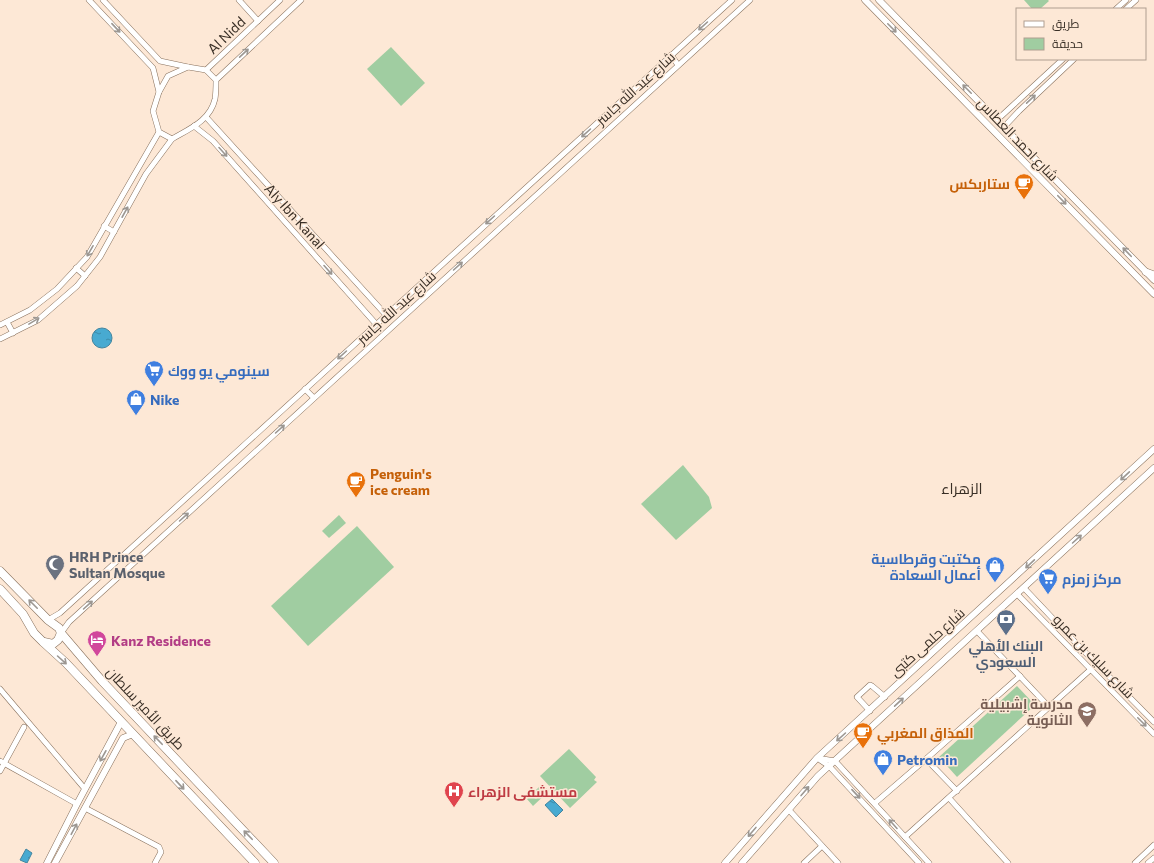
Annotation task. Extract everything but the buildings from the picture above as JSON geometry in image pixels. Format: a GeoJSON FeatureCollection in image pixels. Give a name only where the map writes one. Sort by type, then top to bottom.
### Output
{"type":"FeatureCollection","features":[{"type":"Feature","properties":{"kind":"main road"},"geometry":{"type":"LineString","coordinates":[[1146,272],[1154,275]]}},
{"type":"Feature","properties":{"kind":"main road","name":"طريق الأمير سلطان"},"geometry":{"type":"LineString","coordinates":[[0,571],[48,620],[59,628],[61,633],[102,681],[274,863]]}},
{"type":"Feature","properties":{"kind":"main road","name":"طريق الأمير سلطان"},"geometry":{"type":"LineString","coordinates":[[0,589],[23,614],[34,633],[66,663],[254,863]]}},
{"type":"Feature","properties":{"kind":"main road"},"geometry":{"type":"LineString","coordinates":[[43,642],[53,644],[58,640],[61,633]]}},
{"type":"Feature","properties":{"kind":"street"},"geometry":{"type":"LineString","coordinates":[[89,0],[154,68],[158,92]]}},
{"type":"Feature","properties":{"kind":"street"},"geometry":{"type":"LineString","coordinates":[[103,0],[160,61],[206,70],[216,80]]}},
{"type":"Feature","properties":{"kind":"street"},"geometry":{"type":"LineString","coordinates":[[239,0],[258,21]]}},
{"type":"Feature","properties":{"kind":"street","name":"Al Nidd"},"geometry":{"type":"LineString","coordinates":[[206,70],[280,0]]}},
{"type":"Feature","properties":{"kind":"street"},"geometry":{"type":"LineString","coordinates":[[0,339],[38,320],[77,286],[100,257],[143,180],[172,139],[206,117],[215,100],[216,80],[301,0]]}},
{"type":"Feature","properties":{"kind":"street","name":"شارع عبد الله جاسر"},"geometry":{"type":"LineString","coordinates":[[48,620],[60,612],[732,0]]}},
{"type":"Feature","properties":{"kind":"street","name":"شارع عبد الله جاسر"},"geometry":{"type":"LineString","coordinates":[[61,633],[69,622],[750,0]]}},
{"type":"Feature","properties":{"kind":"street","name":"شارع احمد العطاس"},"geometry":{"type":"LineString","coordinates":[[864,0],[1154,294]]}},
{"type":"Feature","properties":{"kind":"street","name":"شارع احمد العطاس"},"geometry":{"type":"LineString","coordinates":[[880,0],[1154,280]]}},
{"type":"Feature","properties":{"kind":"street"},"geometry":{"type":"LineString","coordinates":[[1117,8],[1126,0]]}},
{"type":"Feature","properties":{"kind":"street"},"geometry":{"type":"LineString","coordinates":[[1127,8],[1136,0]]}},
{"type":"Feature","properties":{"kind":"street"},"geometry":{"type":"LineString","coordinates":[[102,13],[110,7]]}},
{"type":"Feature","properties":{"kind":"street"},"geometry":{"type":"LineString","coordinates":[[671,55],[678,65]]}},
{"type":"Feature","properties":{"kind":"street"},"geometry":{"type":"LineString","coordinates":[[997,120],[1062,60]]}},
{"type":"Feature","properties":{"kind":"street"},"geometry":{"type":"LineString","coordinates":[[1004,127],[1073,60]]}},
{"type":"Feature","properties":{"kind":"street"},"geometry":{"type":"LineString","coordinates":[[0,325],[30,310],[57,289],[87,257],[158,132],[153,111],[158,92],[168,76],[188,67]]}},
{"type":"Feature","properties":{"kind":"street"},"geometry":{"type":"LineString","coordinates":[[206,117],[386,315]]}},
{"type":"Feature","properties":{"kind":"street","name":"Aly Ibn Kanal"},"geometry":{"type":"LineString","coordinates":[[194,126],[213,141],[376,324]]}},
{"type":"Feature","properties":{"kind":"street"},"geometry":{"type":"LineString","coordinates":[[158,132],[172,139]]}},
{"type":"Feature","properties":{"kind":"street"},"geometry":{"type":"LineString","coordinates":[[134,174],[143,180]]}},
{"type":"Feature","properties":{"kind":"street"},"geometry":{"type":"LineString","coordinates":[[104,226],[114,232]]}},
{"type":"Feature","properties":{"kind":"street"},"geometry":{"type":"LineString","coordinates":[[76,268],[85,276]]}},
{"type":"Feature","properties":{"kind":"street"},"geometry":{"type":"LineString","coordinates":[[50,294],[58,303]]}},
{"type":"Feature","properties":{"kind":"street"},"geometry":{"type":"LineString","coordinates":[[7,322],[13,333]]}},
{"type":"Feature","properties":{"kind":"street"},"geometry":{"type":"LineString","coordinates":[[305,388],[314,398]]}},
{"type":"Feature","properties":{"kind":"street","name":"شارع حلمى كتبى"},"geometry":{"type":"LineString","coordinates":[[726,863],[817,758],[1154,449]]}},
{"type":"Feature","properties":{"kind":"street","name":"شارع حلمى كتبى"},"geometry":{"type":"LineString","coordinates":[[742,863],[818,776],[1154,468]]}},
{"type":"Feature","properties":{"kind":"street","name":"شارع سليك بن عمرو"},"geometry":{"type":"LineString","coordinates":[[1024,588],[1154,722]]}},
{"type":"Feature","properties":{"kind":"street","name":"شارع سليك بن عمرو"},"geometry":{"type":"LineString","coordinates":[[1017,594],[1154,734]]}},
{"type":"Feature","properties":{"kind":"street"},"geometry":{"type":"LineString","coordinates":[[977,631],[1049,707]]}},
{"type":"Feature","properties":{"kind":"street"},"geometry":{"type":"LineString","coordinates":[[905,837],[1090,670]]}},
{"type":"Feature","properties":{"kind":"street"},"geometry":{"type":"LineString","coordinates":[[874,803],[1020,676]]}},
{"type":"Feature","properties":{"kind":"street"},"geometry":{"type":"LineString","coordinates":[[1109,689],[1113,690],[1116,687],[1116,684]]}},
{"type":"Feature","properties":{"kind":"street"},"geometry":{"type":"LineString","coordinates":[[870,711],[857,698],[870,685],[884,697]]}},
{"type":"Feature","properties":{"kind":"street"},"geometry":{"type":"LineString","coordinates":[[0,689],[85,789]]}},
{"type":"Feature","properties":{"kind":"street"},"geometry":{"type":"LineString","coordinates":[[1127,708],[1127,703],[1133,701]]}},
{"type":"Feature","properties":{"kind":"street"},"geometry":{"type":"LineString","coordinates":[[47,863],[121,722]]}},
{"type":"Feature","properties":{"kind":"street"},"geometry":{"type":"LineString","coordinates":[[0,770],[2,762],[24,727]]}},
{"type":"Feature","properties":{"kind":"street"},"geometry":{"type":"LineString","coordinates":[[55,863],[123,738],[133,734]]}},
{"type":"Feature","properties":{"kind":"street"},"geometry":{"type":"LineString","coordinates":[[817,758],[835,761],[929,863]]}},
{"type":"Feature","properties":{"kind":"street"},"geometry":{"type":"LineString","coordinates":[[817,758],[829,766],[919,863]]}},
{"type":"Feature","properties":{"kind":"street"},"geometry":{"type":"LineString","coordinates":[[926,759],[956,791]]}},
{"type":"Feature","properties":{"kind":"street"},"geometry":{"type":"LineString","coordinates":[[2,762],[77,804]]}},
{"type":"Feature","properties":{"kind":"street"},"geometry":{"type":"LineString","coordinates":[[949,798],[1008,863]]}},
{"type":"Feature","properties":{"kind":"street"},"geometry":{"type":"LineString","coordinates":[[85,808],[160,847],[160,852],[155,863]]}},
{"type":"Feature","properties":{"kind":"street"},"geometry":{"type":"LineString","coordinates":[[788,810],[838,863]]}},
{"type":"Feature","properties":{"kind":"street"},"geometry":{"type":"LineString","coordinates":[[1135,863],[1154,845]]}},
{"type":"Feature","properties":{"kind":"street"},"geometry":{"type":"LineString","coordinates":[[804,863],[822,846]]}},
{"type":"Feature","properties":{"kind":"street"},"geometry":{"type":"LineString","coordinates":[[1148,863],[1154,858]]}},
{"type":"Feature","properties":{"kind":"green space"},"geometry":{"type":"Polygon","coordinates":[[[1024,0],[1049,1],[1041,8],[1031,8],[1024,0]]]}},
{"type":"Feature","properties":{"kind":"green space"},"geometry":{"type":"Polygon","coordinates":[[[391,47],[425,83],[401,106],[367,69],[391,47]]]}},
{"type":"Feature","properties":{"kind":"green space"},"geometry":{"type":"Polygon","coordinates":[[[683,465],[709,497],[712,508],[676,540],[641,504],[683,465]]]}},
{"type":"Feature","properties":{"kind":"green space"},"geometry":{"type":"Polygon","coordinates":[[[339,515],[346,523],[329,538],[322,531],[339,515]]]}},
{"type":"Feature","properties":{"kind":"green space"},"geometry":{"type":"Polygon","coordinates":[[[357,526],[394,567],[308,646],[271,606],[357,526]]]}},
{"type":"Feature","properties":{"kind":"green space"},"geometry":{"type":"Polygon","coordinates":[[[1017,686],[1035,705],[957,777],[939,757],[1017,686]]]}},
{"type":"Feature","properties":{"kind":"green space"},"geometry":{"type":"Polygon","coordinates":[[[569,749],[596,777],[594,780],[597,782],[570,808],[540,776],[569,749]]]}},
{"type":"Feature","properties":{"kind":"green space"},"geometry":{"type":"Polygon","coordinates":[[[542,784],[549,791],[533,806],[527,799],[542,784]]]}},
{"type":"Feature","properties":{"kind":"water"},"geometry":{"type":"Polygon","coordinates":[[[98,328],[106,328],[112,334],[112,342],[106,348],[98,348],[92,342],[92,334],[98,328]]]}},
{"type":"Feature","properties":{"kind":"water"},"geometry":{"type":"Polygon","coordinates":[[[552,799],[563,810],[556,817],[545,805],[552,799]]]}},
{"type":"Feature","properties":{"kind":"water"},"geometry":{"type":"Polygon","coordinates":[[[26,849],[32,853],[27,863],[20,860],[26,849]]]}},
{"type":"Feature","properties":{"kind":"place","name":"ستاربكس"},"geometry":{"type":"Point","coordinates":[1024,200]}},
{"type":"Feature","properties":{"kind":"place","name":"سينومي يو ووك"},"geometry":{"type":"Point","coordinates":[154,387]}},
{"type":"Feature","properties":{"kind":"place","name":"Nike"},"geometry":{"type":"Point","coordinates":[136,416]}},
{"type":"Feature","properties":{"kind":"place","name":"Penguin's ice cream"},"geometry":{"type":"Point","coordinates":[356,498]}},
{"type":"Feature","properties":{"kind":"place","name":"HRH Prince Sultan Mosque"},"geometry":{"type":"Point","coordinates":[55,581]}},
{"type":"Feature","properties":{"kind":"place","name":"مكتبت وقرطاسية أعمال السعادة"},"geometry":{"type":"Point","coordinates":[995,583]}},
{"type":"Feature","properties":{"kind":"place","name":"مركز زمزم"},"geometry":{"type":"Point","coordinates":[1048,595]}},
{"type":"Feature","properties":{"kind":"place","name":"البنك الأهلي السعودي"},"geometry":{"type":"Point","coordinates":[1006,636]}},
{"type":"Feature","properties":{"kind":"place","name":"Kanz Residence"},"geometry":{"type":"Point","coordinates":[97,657]}},
{"type":"Feature","properties":{"kind":"place","name":"مدرسة إشبيلية الثانوية"},"geometry":{"type":"Point","coordinates":[1087,728]}},
{"type":"Feature","properties":{"kind":"place","name":"المذاق المغربي"},"geometry":{"type":"Point","coordinates":[863,749]}},
{"type":"Feature","properties":{"kind":"place","name":"Petromin"},"geometry":{"type":"Point","coordinates":[883,776]}},
{"type":"Feature","properties":{"kind":"place","name":"مستشفى الزهراء"},"geometry":{"type":"Point","coordinates":[454,808]}},
{"type":"Feature","properties":{"kind":"district","name":"الزهراء"},"geometry":{"type":"Point","coordinates":[962,488]}}]}
